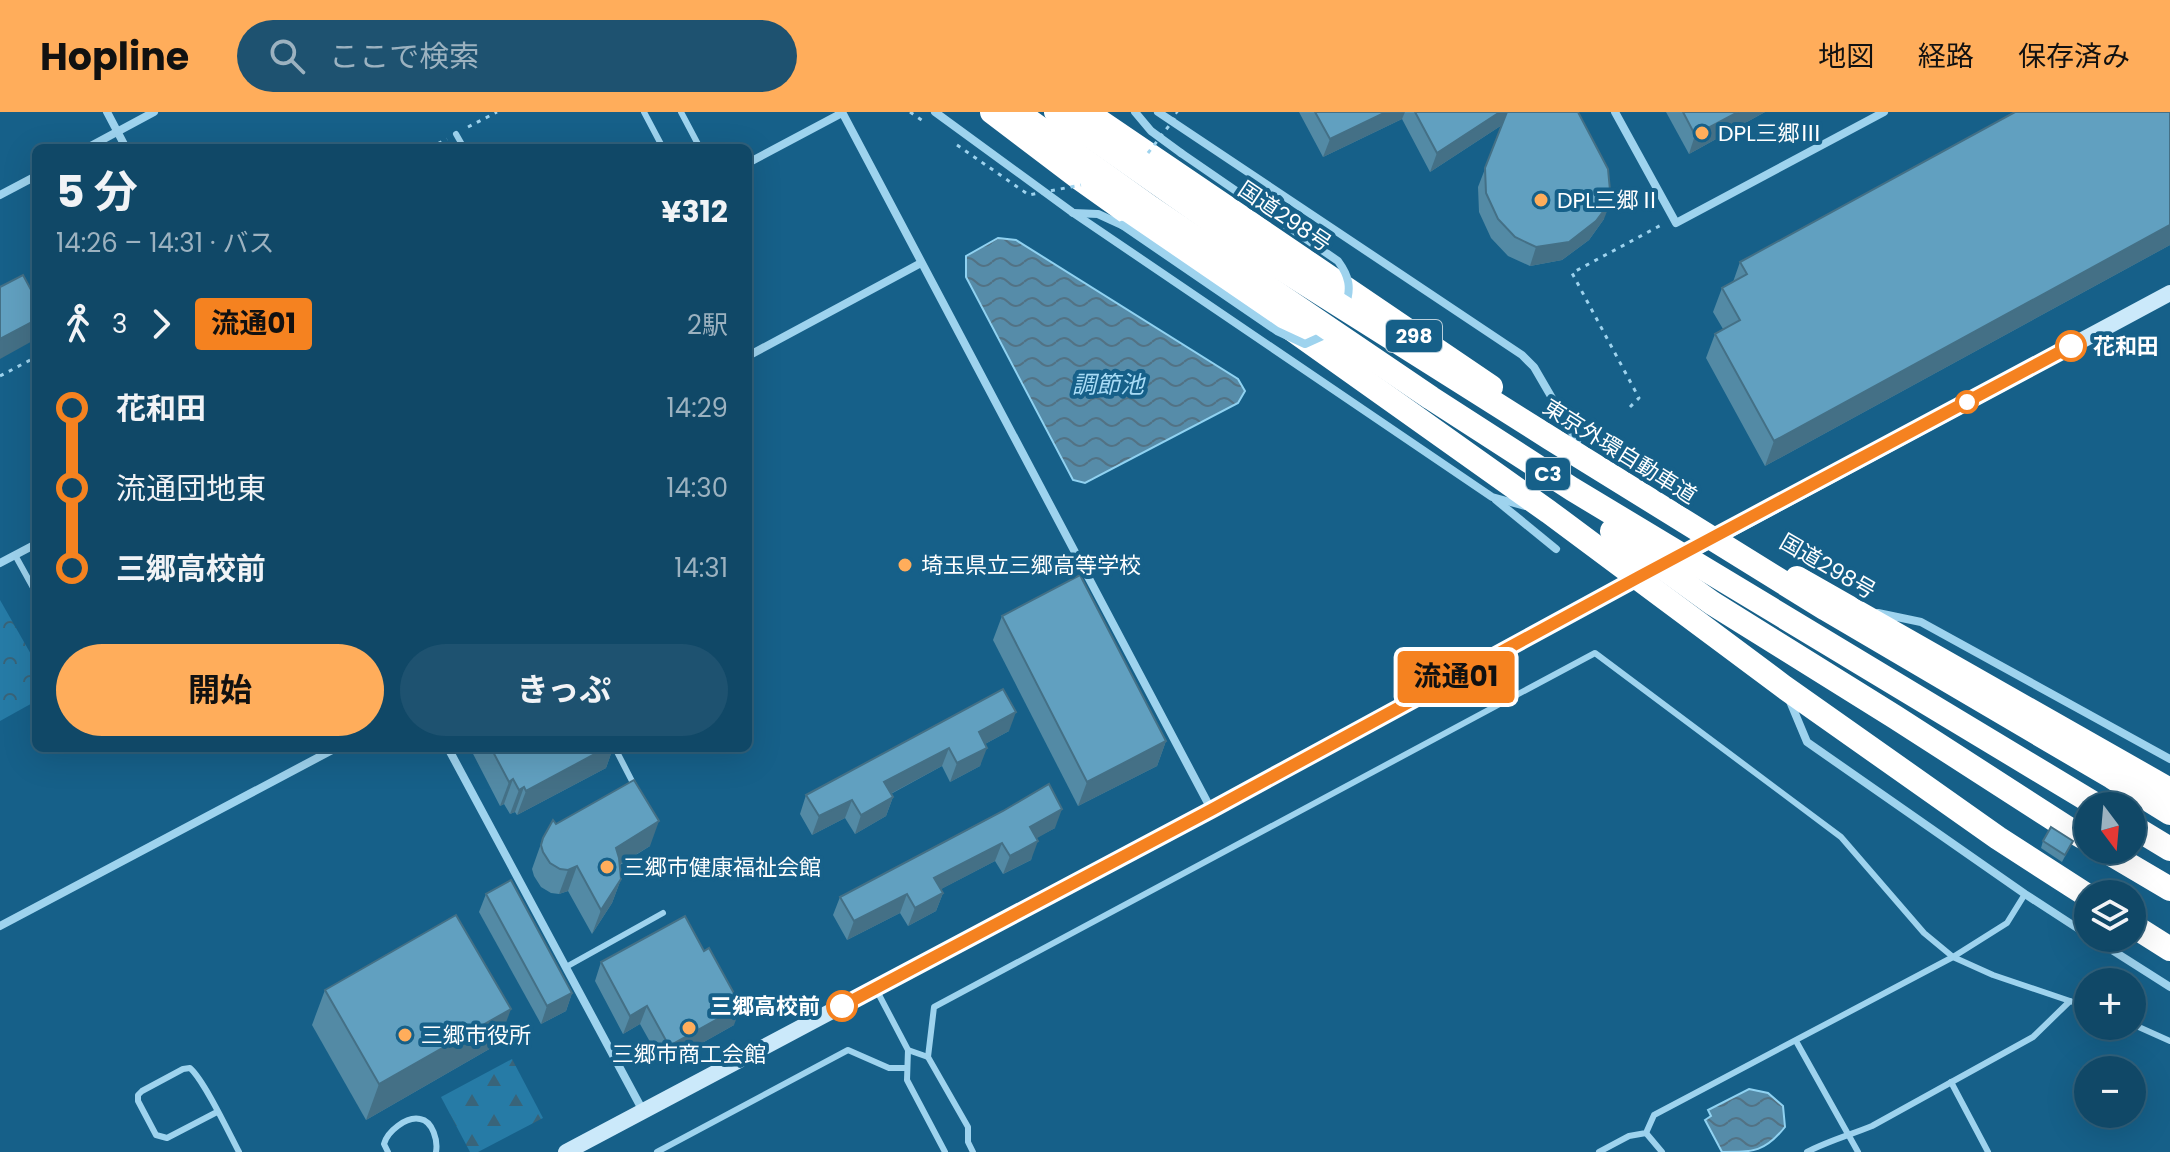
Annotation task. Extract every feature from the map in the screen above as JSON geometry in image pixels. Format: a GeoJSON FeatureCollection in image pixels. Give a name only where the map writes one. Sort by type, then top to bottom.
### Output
{"type":"FeatureCollection","features":[{"type":"Feature","properties":{"kind":"highway"},"geometry":{"type":"LineString","coordinates":[[970,112],[1008,139],[1079,178]]}},
{"type":"Feature","properties":{"kind":"highway"},"geometry":{"type":"LineString","coordinates":[[992,112],[1079,178],[1549,512],[1784,687],[1998,838],[2074,887]]}},
{"type":"Feature","properties":{"kind":"highway","name":"C3"},"geometry":{"type":"LineString","coordinates":[[1017,112],[1151,208],[1431,398],[1572,489],[2075,792]]}},
{"type":"Feature","properties":{"kind":"highway","name":"東京外環自動車道"},"geometry":{"type":"LineString","coordinates":[[1056,112],[1257,253],[1550,438],[1826,609],[2170,813]]}},
{"type":"Feature","properties":{"kind":"highway","name":"国道298号"},"geometry":{"type":"LineString","coordinates":[[1086,112],[1411,334],[1689,515],[2170,792]]}},
{"type":"Feature","properties":{"kind":"highway"},"geometry":{"type":"LineString","coordinates":[[1431,398],[1506,460],[1712,603],[2074,831]]}},
{"type":"Feature","properties":{"kind":"highway"},"geometry":{"type":"LineString","coordinates":[[2146,834],[2170,849]]}},
{"type":"Feature","properties":{"kind":"highway"},"geometry":{"type":"LineString","coordinates":[[2128,864],[2170,889]]}},
{"type":"Feature","properties":{"kind":"highway"},"geometry":{"type":"LineString","coordinates":[[2146,923],[2170,934]]}},
{"type":"Feature","properties":{"kind":"highway"},"geometry":{"type":"LineString","coordinates":[[2146,934],[2170,949]]}},
{"type":"Feature","properties":{"kind":"street"},"geometry":{"type":"LineString","coordinates":[[107,112],[124,144]]}},
{"type":"Feature","properties":{"kind":"street"},"geometry":{"type":"LineString","coordinates":[[94,144],[154,112]]}},
{"type":"Feature","properties":{"kind":"street"},"geometry":{"type":"LineString","coordinates":[[752,161],[842,112],[1211,810]]}},
{"type":"Feature","properties":{"kind":"street"},"geometry":{"type":"LineString","coordinates":[[935,112],[1072,212],[1492,497],[1556,549]]}},
{"type":"Feature","properties":{"kind":"street"},"geometry":{"type":"LineString","coordinates":[[1135,112],[1151,131],[1338,261],[1347,273],[1350,284],[1347,303],[1340,314]]}},
{"type":"Feature","properties":{"kind":"street"},"geometry":{"type":"LineString","coordinates":[[1158,112],[1522,355],[1534,367],[1577,441]]}},
{"type":"Feature","properties":{"kind":"street"},"geometry":{"type":"LineString","coordinates":[[1615,112],[1676,223],[1884,112]]}},
{"type":"Feature","properties":{"kind":"street"},"geometry":{"type":"LineString","coordinates":[[0,195],[32,178]]}},
{"type":"Feature","properties":{"kind":"street"},"geometry":{"type":"LineString","coordinates":[[1072,212],[1098,214],[1122,225],[1285,335],[1305,344],[1326,336],[1333,325]]}},
{"type":"Feature","properties":{"kind":"street"},"geometry":{"type":"LineString","coordinates":[[752,354],[921,263]]}},
{"type":"Feature","properties":{"kind":"street"},"geometry":{"type":"LineString","coordinates":[[566,1152],[1211,810],[2170,293]]}},
{"type":"Feature","properties":{"kind":"street"},"geometry":{"type":"LineString","coordinates":[[1492,497],[1549,512]]}},
{"type":"Feature","properties":{"kind":"street"},"geometry":{"type":"LineString","coordinates":[[0,563],[32,546]]}},
{"type":"Feature","properties":{"kind":"street"},"geometry":{"type":"LineString","coordinates":[[1846,607],[1921,622],[2170,759]]}},
{"type":"Feature","properties":{"kind":"street"},"geometry":{"type":"LineString","coordinates":[[1784,687],[1807,742],[2074,926]]}},
{"type":"Feature","properties":{"kind":"street"},"geometry":{"type":"LineString","coordinates":[[0,926],[328,752]]}},
{"type":"Feature","properties":{"kind":"street"},"geometry":{"type":"LineString","coordinates":[[450,752],[643,1111]]}},
{"type":"Feature","properties":{"kind":"street"},"geometry":{"type":"LineString","coordinates":[[2115,952],[2170,987]]}},
{"type":"Feature","properties":{"kind":"lane"},"geometry":{"type":"LineString","coordinates":[[644,112],[661,144]]}},
{"type":"Feature","properties":{"kind":"lane"},"geometry":{"type":"LineString","coordinates":[[681,112],[698,144]]}},
{"type":"Feature","properties":{"kind":"lane"},"geometry":{"type":"LineString","coordinates":[[456,134],[462,144]]}},
{"type":"Feature","properties":{"kind":"lane"},"geometry":{"type":"LineString","coordinates":[[15,555],[32,586]]}},
{"type":"Feature","properties":{"kind":"lane"},"geometry":{"type":"LineString","coordinates":[[973,1152],[968,1142],[968,1127],[928,1057],[934,1007],[1595,653],[1841,837],[1924,933],[1953,957],[1993,975],[2074,1002]]}},
{"type":"Feature","properties":{"kind":"lane"},"geometry":{"type":"LineString","coordinates":[[617,752],[634,785]]}},
{"type":"Feature","properties":{"kind":"lane"},"geometry":{"type":"LineString","coordinates":[[1646,1133],[1654,1115],[1953,957],[2007,923],[2025,894]]}},
{"type":"Feature","properties":{"kind":"lane"},"geometry":{"type":"LineString","coordinates":[[566,967],[663,913]]}},
{"type":"Feature","properties":{"kind":"lane"},"geometry":{"type":"LineString","coordinates":[[875,988],[908,1050],[907,1080],[945,1152]]}},
{"type":"Feature","properties":{"kind":"lane"},"geometry":{"type":"LineString","coordinates":[[1807,1152],[1830,1140],[1872,1126],[2033,1037],[2070,1001]]}},
{"type":"Feature","properties":{"kind":"lane"},"geometry":{"type":"LineString","coordinates":[[2146,1030],[2170,1041]]}},
{"type":"Feature","properties":{"kind":"lane"},"geometry":{"type":"LineString","coordinates":[[1796,1041],[1858,1152]]}},
{"type":"Feature","properties":{"kind":"lane"},"geometry":{"type":"LineString","coordinates":[[657,1152],[848,1050],[889,1068],[907,1068]]}},
{"type":"Feature","properties":{"kind":"lane"},"geometry":{"type":"LineString","coordinates":[[908,1050],[928,1057]]}},
{"type":"Feature","properties":{"kind":"lane"},"geometry":{"type":"LineString","coordinates":[[217,1112],[167,1138],[161,1138],[156,1135],[138,1101],[138,1095],[190,1068],[194,1072],[217,1112],[239,1152]]}},
{"type":"Feature","properties":{"kind":"lane"},"geometry":{"type":"LineString","coordinates":[[1951,1082],[1988,1152]]}},
{"type":"Feature","properties":{"kind":"lane"},"geometry":{"type":"LineString","coordinates":[[388,1152],[384,1144],[386,1136],[413,1119],[421,1118],[435,1136],[436,1152]]}},
{"type":"Feature","properties":{"kind":"lane"},"geometry":{"type":"LineString","coordinates":[[1599,1152],[1629,1136],[1646,1133]]}},
{"type":"Feature","properties":{"kind":"lane"},"geometry":{"type":"LineString","coordinates":[[1646,1133],[1662,1152]]}},
{"type":"Feature","properties":{"kind":"path"},"geometry":{"type":"LineString","coordinates":[[1630,407],[1639,398],[1572,273],[1673,218]]}},
{"type":"Feature","properties":{"kind":"path"},"geometry":{"type":"LineString","coordinates":[[0,376],[32,359]]}},
{"type":"Feature","properties":{"kind":"green space"},"geometry":{"type":"Polygon","coordinates":[[[0,600],[32,656],[32,703],[0,721],[0,600]]]}},
{"type":"Feature","properties":{"kind":"green space"},"geometry":{"type":"Polygon","coordinates":[[[512,1059],[543,1118],[478,1152],[470,1152],[441,1097],[512,1059]]]}},
{"type":"Feature","properties":{"kind":"water","name":"調節池"},"geometry":{"type":"Polygon","coordinates":[[[998,238],[1016,240],[1238,379],[1245,391],[1238,403],[1085,483],[1073,480],[966,277],[966,256],[998,238]]]}},
{"type":"Feature","properties":{"kind":"water"},"geometry":{"type":"Polygon","coordinates":[[[1749,1089],[1768,1093],[1783,1106],[1785,1127],[1758,1149],[1722,1152],[1705,1120],[1711,1116],[1708,1110],[1749,1089]]]}},
{"type":"Feature","properties":{"kind":"building"},"geometry":{"type":"Polygon","coordinates":[[[1315,112],[1386,112],[1330,139],[1315,112]]]}},
{"type":"Feature","properties":{"kind":"building"},"geometry":{"type":"Polygon","coordinates":[[[1415,112],[1500,112],[1437,153],[1415,112]]]}},
{"type":"Feature","properties":{"kind":"building"},"geometry":{"type":"Polygon","coordinates":[[[1507,112],[1578,112],[1608,169],[1611,201],[1596,221],[1569,242],[1536,247],[1515,237],[1498,219],[1486,193],[1485,168],[1507,112]]]}},
{"type":"Feature","properties":{"kind":"building"},"geometry":{"type":"Polygon","coordinates":[[[1683,112],[1738,112],[1695,135],[1683,112]]]}},
{"type":"Feature","properties":{"kind":"building"},"geometry":{"type":"Polygon","coordinates":[[[2015,112],[2170,112],[2170,225],[1774,441],[1715,334],[1740,320],[1722,288],[1747,274],[1740,262],[2015,112]]]}},
{"type":"Feature","properties":{"kind":"building"},"geometry":{"type":"Polygon","coordinates":[[[23,275],[32,292],[32,322],[0,339],[0,287],[23,275]]]}},
{"type":"Feature","properties":{"kind":"building"},"geometry":{"type":"Polygon","coordinates":[[[1080,575],[1166,741],[1087,782],[1002,616],[1080,575]]]}},
{"type":"Feature","properties":{"kind":"building"},"geometry":{"type":"Polygon","coordinates":[[[1003,689],[1016,712],[979,732],[987,748],[957,763],[949,748],[884,782],[893,797],[861,815],[852,800],[819,816],[806,795],[1003,689]]]}},
{"type":"Feature","properties":{"kind":"building"},"geometry":{"type":"Polygon","coordinates":[[[493,752],[599,752],[526,791],[524,787],[519,790],[513,779],[509,782],[493,752]]]}},
{"type":"Feature","properties":{"kind":"building"},"geometry":{"type":"Polygon","coordinates":[[[634,780],[659,821],[616,848],[621,879],[601,910],[577,866],[560,869],[550,863],[541,845],[553,820],[556,824],[634,780]]]}},
{"type":"Feature","properties":{"kind":"building"},"geometry":{"type":"Polygon","coordinates":[[[1049,784],[1062,809],[1030,827],[1038,841],[1010,856],[1002,843],[934,878],[943,893],[915,908],[907,894],[854,921],[840,897],[1049,784]]]}},
{"type":"Feature","properties":{"kind":"building"},"geometry":{"type":"Polygon","coordinates":[[[2051,827],[2073,841],[2065,855],[2043,841],[2051,827]]]}},
{"type":"Feature","properties":{"kind":"building"},"geometry":{"type":"Polygon","coordinates":[[[511,880],[572,993],[547,1006],[486,894],[511,880]]]}},
{"type":"Feature","properties":{"kind":"building","name":"三郷市役所"},"geometry":{"type":"Polygon","coordinates":[[[456,915],[511,1009],[379,1084],[325,990],[456,915]]]}},
{"type":"Feature","properties":{"kind":"building"},"geometry":{"type":"Polygon","coordinates":[[[685,916],[704,951],[709,948],[741,1006],[669,1046],[647,1006],[630,1016],[601,962],[685,916]]]}},
{"type":"Feature","properties":{"kind":"bus line","name":"流通01"},"geometry":{"type":"LineString","coordinates":[[842,1006],[2071,346]]}},
{"type":"Feature","properties":{"kind":"place","name":"DPL三郷Ⅲ"},"geometry":{"type":"Point","coordinates":[1702,133]}},
{"type":"Feature","properties":{"kind":"place","name":"DPL三郷Ⅱ"},"geometry":{"type":"Point","coordinates":[1541,200]}},
{"type":"Feature","properties":{"kind":"place","name":"花和田"},"geometry":{"type":"Point","coordinates":[2071,346]}},
{"type":"Feature","properties":{"kind":"place","name":"埼玉県立三郷高等学校"},"geometry":{"type":"Point","coordinates":[905,565]}},
{"type":"Feature","properties":{"kind":"place","name":"三郷市健康福祉会館"},"geometry":{"type":"Point","coordinates":[607,867]}},
{"type":"Feature","properties":{"kind":"place","name":"三郷高校前"},"geometry":{"type":"Point","coordinates":[842,1006]}},
{"type":"Feature","properties":{"kind":"place","name":"三郷市商工会館"},"geometry":{"type":"Point","coordinates":[689,1028]}},
{"type":"Feature","properties":{"kind":"place","name":"三郷市役所"},"geometry":{"type":"Point","coordinates":[405,1035]}}]}
